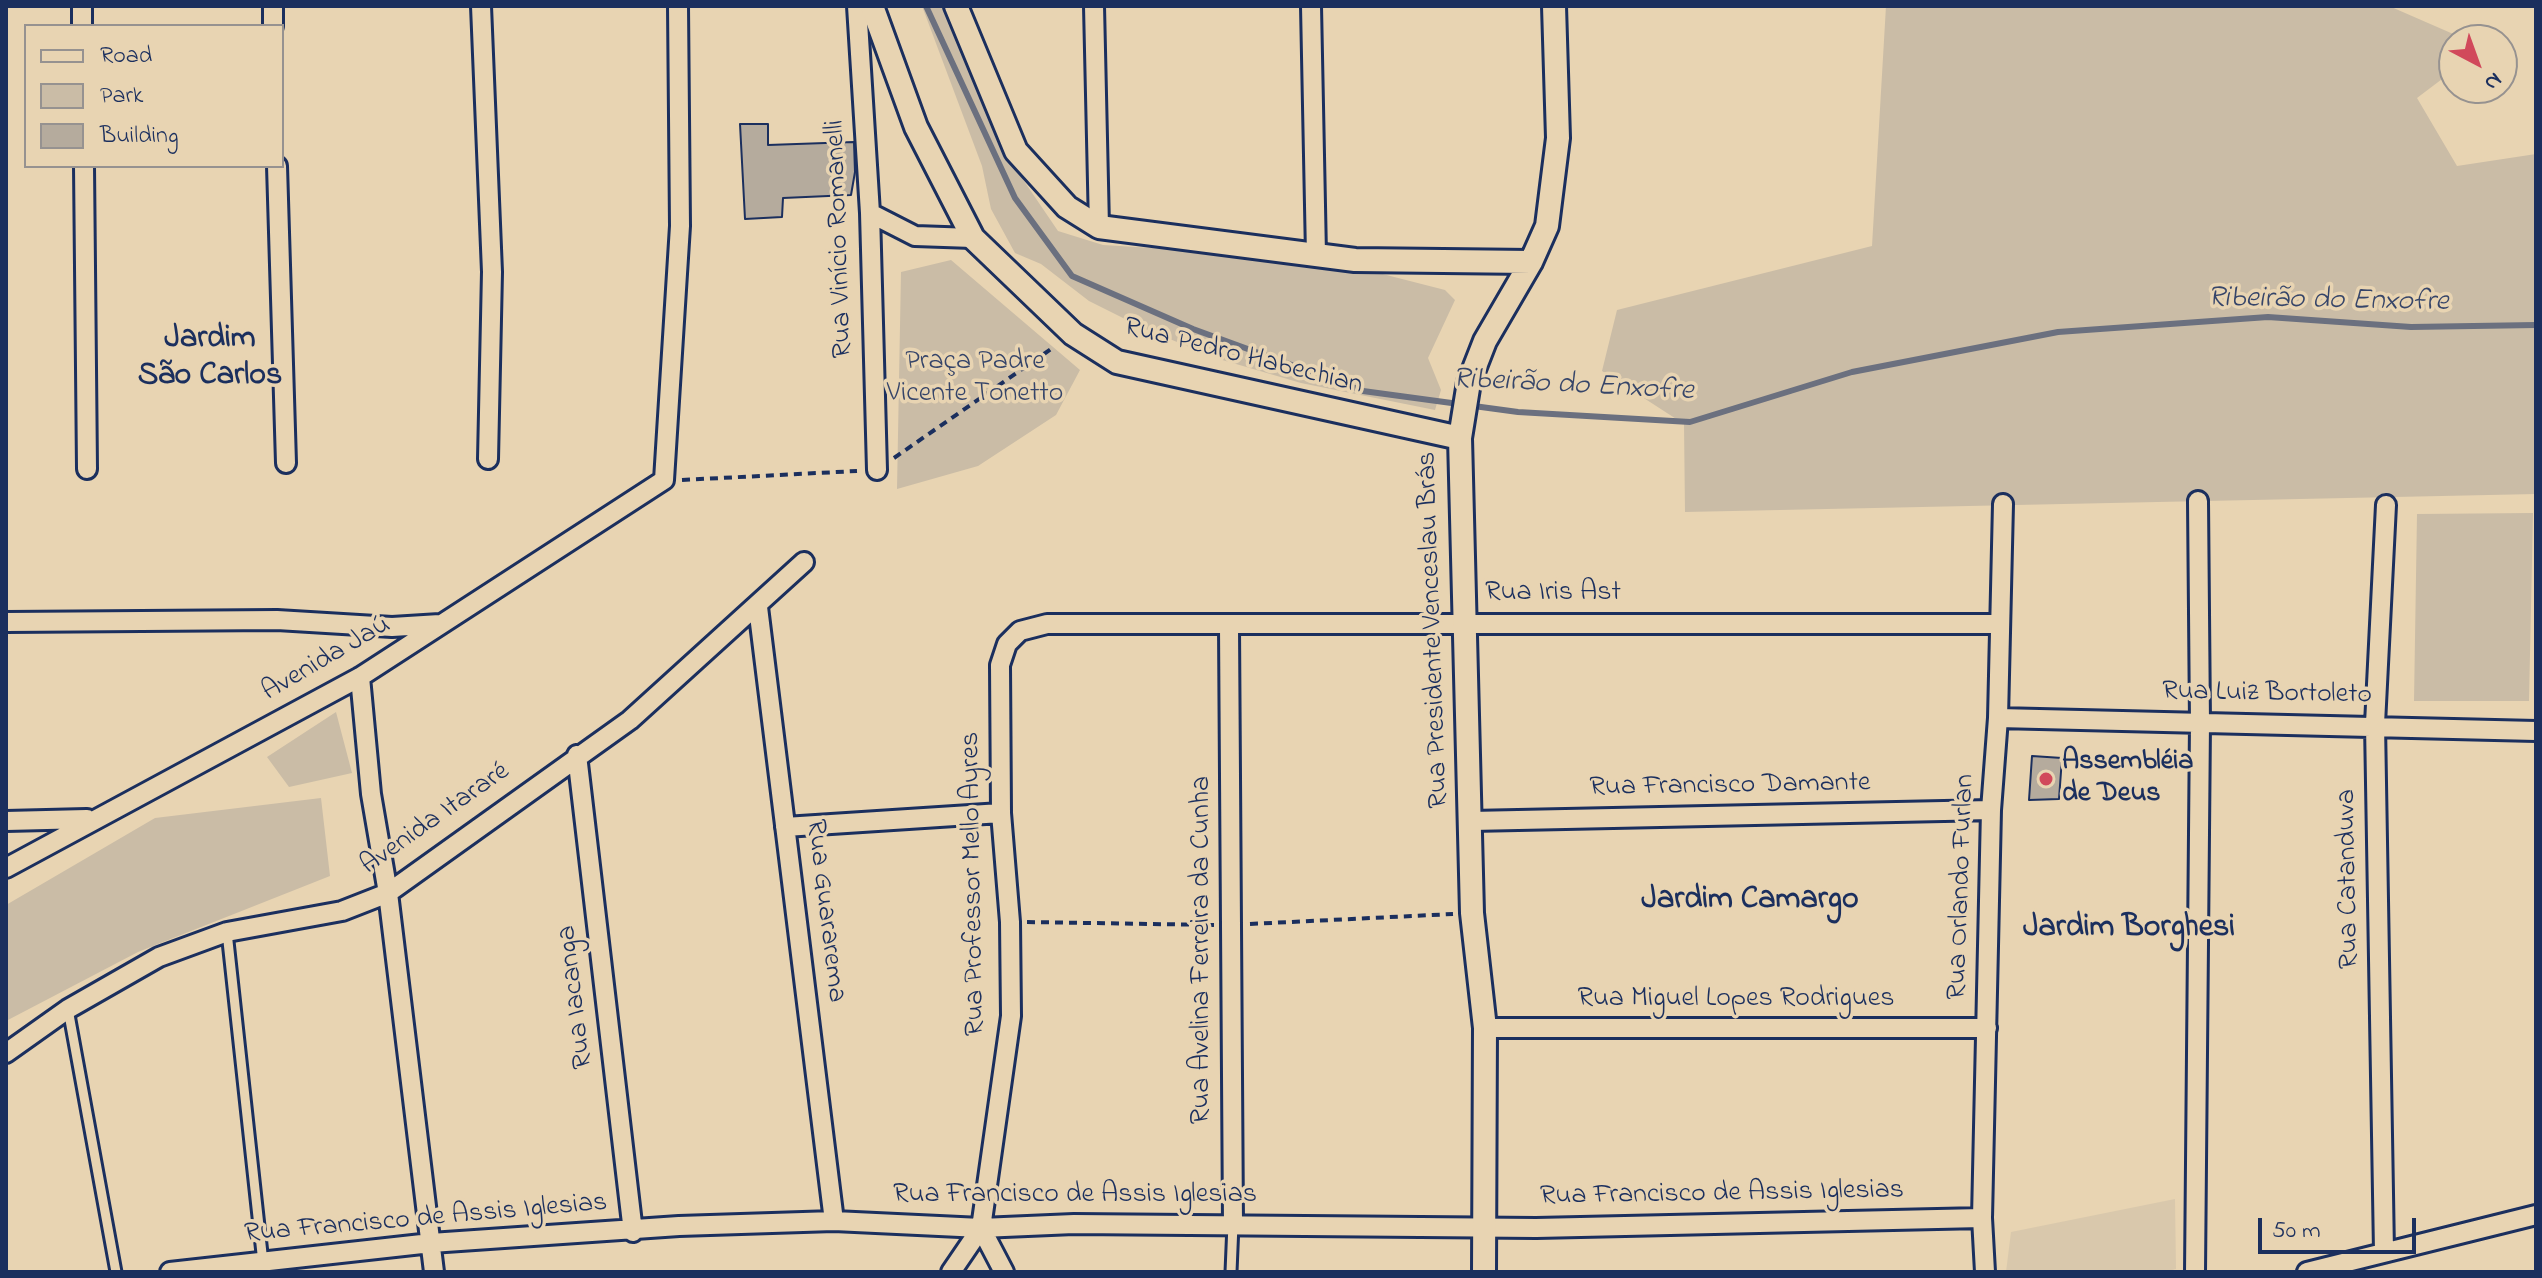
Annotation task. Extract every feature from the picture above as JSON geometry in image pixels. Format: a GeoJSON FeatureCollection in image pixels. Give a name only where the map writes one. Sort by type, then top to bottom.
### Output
{"type":"FeatureCollection","features":[{"type":"Feature","properties":{"kind":"street"},"geometry":{"type":"LineString","coordinates":[[481,6],[492,272],[488,459]]}},
{"type":"Feature","properties":{"kind":"street","name":"Avenida Jaú"},"geometry":{"type":"LineString","coordinates":[[6,868],[360,677],[664,480],[680,226],[678,6]]}},
{"type":"Feature","properties":{"kind":"street","name":"Rua Vinício Romanelli"},"geometry":{"type":"LineString","coordinates":[[857,6],[870,213],[877,470]]}},
{"type":"Feature","properties":{"kind":"street","name":"Rua Pedro Habechian"},"geometry":{"type":"LineString","coordinates":[[872,6],[916,127],[973,238],[1073,334],[1117,362],[1462,428]]}},
{"type":"Feature","properties":{"kind":"street"},"geometry":{"type":"LineString","coordinates":[[956,6],[1016,151],[1067,207],[1099,227],[1355,260],[1531,262]]}},
{"type":"Feature","properties":{"kind":"street"},"geometry":{"type":"LineString","coordinates":[[1094,6],[1099,227]]}},
{"type":"Feature","properties":{"kind":"street"},"geometry":{"type":"LineString","coordinates":[[1311,6],[1316,255]]}},
{"type":"Feature","properties":{"kind":"street","name":"Rua Presidente Venceslau Brás"},"geometry":{"type":"LineString","coordinates":[[1484,1272],[1485,1028],[1472,913],[1462,428],[1469,382],[1485,341],[1531,262],[1547,226],[1554,192],[1558,138],[1554,6]]}},
{"type":"Feature","properties":{"kind":"street"},"geometry":{"type":"LineString","coordinates":[[84,168],[87,469]]}},
{"type":"Feature","properties":{"kind":"street"},"geometry":{"type":"LineString","coordinates":[[277,168],[286,463]]}},
{"type":"Feature","properties":{"kind":"street"},"geometry":{"type":"LineString","coordinates":[[870,213],[915,236],[973,238]]}},
{"type":"Feature","properties":{"kind":"street"},"geometry":{"type":"LineString","coordinates":[[2195,1272],[2200,723],[2198,501]]}},
{"type":"Feature","properties":{"kind":"street","name":"Rua Orlando Furlan"},"geometry":{"type":"LineString","coordinates":[[1985,1272],[1982,1218],[1991,810],[1998,718],[2003,504]]}},
{"type":"Feature","properties":{"kind":"street","name":"Rua Catanduva"},"geometry":{"type":"LineString","coordinates":[[2384,1252],[2375,724],[2386,505]]}},
{"type":"Feature","properties":{"kind":"street","name":"Avenida Itararé"},"geometry":{"type":"LineString","coordinates":[[6,1053],[68,1009],[159,957],[227,932],[342,911],[388,893],[630,720],[804,562]]}},
{"type":"Feature","properties":{"kind":"street","name":"Rua Guararema"},"geometry":{"type":"LineString","coordinates":[[758,607],[834,1221]]}},
{"type":"Feature","properties":{"kind":"street"},"geometry":{"type":"LineString","coordinates":[[6,622],[277,620],[392,627],[442,624]]}},
{"type":"Feature","properties":{"kind":"street","name":"Rua Iris Ast"},"geometry":{"type":"LineString","coordinates":[[1014,636],[1027,628],[1047,624],[1229,627],[1465,621],[1998,624]]}},
{"type":"Feature","properties":{"kind":"street","name":"Rua Avelina Ferreira da Cunha"},"geometry":{"type":"LineString","coordinates":[[1229,627],[1233,1224]]}},
{"type":"Feature","properties":{"kind":"street","name":"Rua Professor Mello Ayres"},"geometry":{"type":"LineString","coordinates":[[981,1228],[1011,1016],[1010,922],[1001,813],[1000,665],[1003,651],[1014,636]]}},
{"type":"Feature","properties":{"kind":"street"},"geometry":{"type":"LineString","coordinates":[[360,677],[371,794],[388,893],[434,1272]]}},
{"type":"Feature","properties":{"kind":"street","name":"Rua Luiz Bortoleto"},"geometry":{"type":"LineString","coordinates":[[1998,718],[2375,724],[2536,731]]}},
{"type":"Feature","properties":{"kind":"street","name":"Rua Iacanga"},"geometry":{"type":"LineString","coordinates":[[577,755],[633,1232]]}},
{"type":"Feature","properties":{"kind":"street","name":"Rua Francisco Damante"},"geometry":{"type":"LineString","coordinates":[[1471,821],[1991,810]]}},
{"type":"Feature","properties":{"kind":"street"},"geometry":{"type":"LineString","coordinates":[[785,827],[1001,813]]}},
{"type":"Feature","properties":{"kind":"street"},"geometry":{"type":"LineString","coordinates":[[6,821],[94,818]]}},
{"type":"Feature","properties":{"kind":"street","name":"Rua Miguel Lopes Rodrigues"},"geometry":{"type":"LineString","coordinates":[[1485,1028],[1987,1028]]}},
{"type":"Feature","properties":{"kind":"street"},"geometry":{"type":"LineString","coordinates":[[2307,1272],[2335,1270],[2384,1252],[2536,1215]]}},
{"type":"Feature","properties":{"kind":"street","name":"Rua Francisco de Assis Iglesias"},"geometry":{"type":"LineString","coordinates":[[170,1272],[263,1266],[431,1243],[633,1232],[679,1226],[834,1221],[981,1228],[1074,1224],[1486,1227],[1982,1218]]}},
{"type":"Feature","properties":{"kind":"street"},"geometry":{"type":"LineString","coordinates":[[951,1272],[981,1228],[1004,1272]]}},
{"type":"Feature","properties":{"kind":"lane"},"geometry":{"type":"LineString","coordinates":[[227,932],[263,1266]]}},
{"type":"Feature","properties":{"kind":"lane"},"geometry":{"type":"LineString","coordinates":[[68,1009],[116,1272]]}},
{"type":"Feature","properties":{"kind":"lane","name":"Rua Avelina Ferreira da Cunha"},"geometry":{"type":"LineString","coordinates":[[1231,1272],[1233,1224]]}},
{"type":"Feature","properties":{"kind":"shaded area"},"geometry":{"type":"Polygon","coordinates":[[[2175,1199],[2176,1269],[2165,1272],[2006,1272],[2011,1232],[2175,1199]]]}},
{"type":"Feature","properties":{"kind":"green space"},"geometry":{"type":"Polygon","coordinates":[[[922,6],[944,6],[1007,156],[1058,231],[1103,245],[1169,249],[1343,272],[1363,269],[1445,290],[1455,300],[1428,358],[1441,390],[1435,410],[1301,383],[1219,359],[1145,329],[1089,301],[1041,264],[1015,253],[991,209],[982,166],[922,6]]]}},
{"type":"Feature","properties":{"kind":"green space"},"geometry":{"type":"Polygon","coordinates":[[[1886,6],[2389,6],[2438,27],[2438,82],[2417,98],[2457,166],[2536,154],[2536,494],[1685,512],[1684,424],[1602,371],[1617,310],[1872,246],[1886,6]]]}},
{"type":"Feature","properties":{"kind":"green space","name":"Praça Padre Vicente Tonetto"},"geometry":{"type":"Polygon","coordinates":[[[951,260],[1080,370],[1056,415],[978,466],[897,489],[901,272],[951,260]]]}},
{"type":"Feature","properties":{"kind":"green space"},"geometry":{"type":"Polygon","coordinates":[[[2533,513],[2529,701],[2414,701],[2417,514],[2533,513]]]}},
{"type":"Feature","properties":{"kind":"green space"},"geometry":{"type":"Polygon","coordinates":[[[336,712],[352,773],[289,787],[267,757],[336,712]]]}},
{"type":"Feature","properties":{"kind":"green space"},"geometry":{"type":"Polygon","coordinates":[[[321,798],[330,876],[138,952],[6,1021],[6,905],[155,818],[321,798]]]}},
{"type":"Feature","properties":{"kind":"building"},"geometry":{"type":"Polygon","coordinates":[[[740,124],[768,124],[768,145],[854,142],[855,172],[851,195],[783,198],[782,217],[745,219],[740,124]]]}},
{"type":"Feature","properties":{"kind":"building","name":"Assembléia de Deus"},"geometry":{"type":"Polygon","coordinates":[[[2032,756],[2062,758],[2059,799],[2029,800],[2032,756]]]}},
{"type":"Feature","properties":{"kind":"waterway","name":"Ribeirão do Enxofre"},"geometry":{"type":"LineString","coordinates":[[926,6],[1015,198],[1072,276],[1193,329],[1363,391],[1518,412],[1690,422],[1852,372],[2058,332],[2268,317],[2411,327],[2536,325]]}},
{"type":"Feature","properties":{"kind":"place","name":"Assembléia de Deus"},"geometry":{"type":"Point","coordinates":[2046,779]}},
{"type":"Feature","properties":{"kind":"district","name":"Jardim São Carlos"},"geometry":{"type":"Point","coordinates":[210,360]}},
{"type":"Feature","properties":{"kind":"district","name":"Jardim Camargo"},"geometry":{"type":"Point","coordinates":[1750,902]}},
{"type":"Feature","properties":{"kind":"district","name":"Jardim Borghesi"},"geometry":{"type":"Point","coordinates":[2129,930]}}]}
